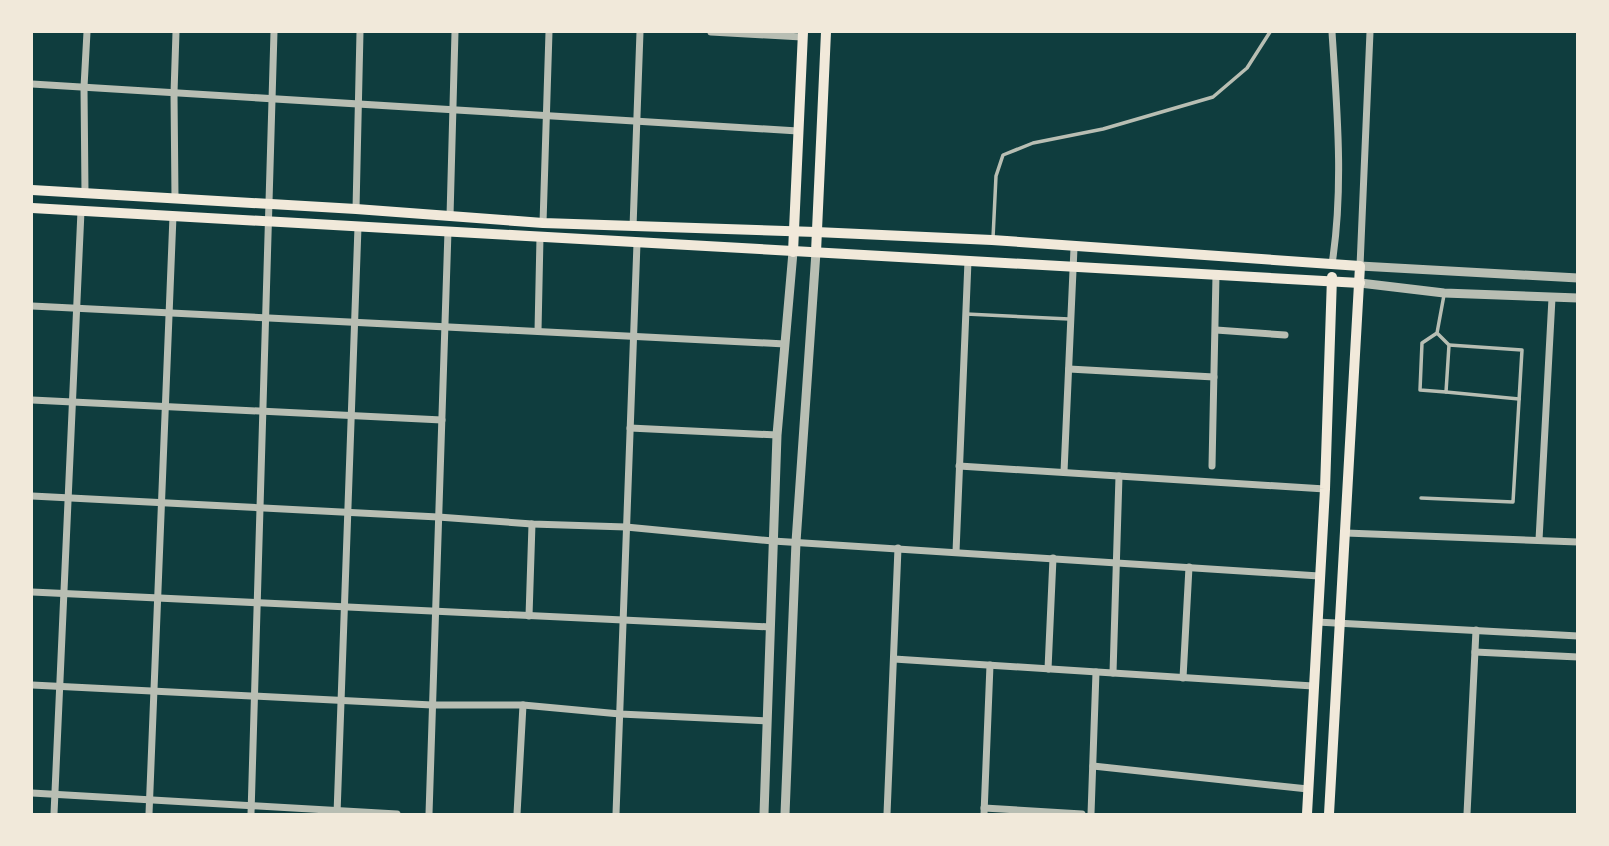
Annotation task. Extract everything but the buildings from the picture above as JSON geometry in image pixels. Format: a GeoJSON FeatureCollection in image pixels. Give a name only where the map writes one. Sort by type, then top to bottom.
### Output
{"type":"FeatureCollection","features":[{"type":"Feature","properties":{"kind":"main road"},"geometry":{"type":"LineString","coordinates":[[816,252],[826,32]]}},
{"type":"Feature","properties":{"kind":"main road"},"geometry":{"type":"LineString","coordinates":[[793,252],[802,34]]}},
{"type":"Feature","properties":{"kind":"main road"},"geometry":{"type":"LineString","coordinates":[[32,190],[543,223],[992,240],[1074,248],[1360,266],[1329,814]]}},
{"type":"Feature","properties":{"kind":"main road"},"geometry":{"type":"LineString","coordinates":[[32,208],[1360,283]]}},
{"type":"Feature","properties":{"kind":"main road"},"geometry":{"type":"LineString","coordinates":[[1307,814],[1325,489],[1332,264]]}},
{"type":"Feature","properties":{"kind":"street"},"geometry":{"type":"LineString","coordinates":[[85,193],[84,88],[87,32]]}},
{"type":"Feature","properties":{"kind":"street"},"geometry":{"type":"LineString","coordinates":[[175,198],[176,32]]}},
{"type":"Feature","properties":{"kind":"street"},"geometry":{"type":"LineString","coordinates":[[251,810],[274,32]]}},
{"type":"Feature","properties":{"kind":"street"},"geometry":{"type":"LineString","coordinates":[[356,209],[360,32]]}},
{"type":"Feature","properties":{"kind":"street"},"geometry":{"type":"LineString","coordinates":[[450,216],[455,32]]}},
{"type":"Feature","properties":{"kind":"street"},"geometry":{"type":"LineString","coordinates":[[543,223],[549,32]]}},
{"type":"Feature","properties":{"kind":"street"},"geometry":{"type":"LineString","coordinates":[[633,227],[640,32]]}},
{"type":"Feature","properties":{"kind":"street"},"geometry":{"type":"LineString","coordinates":[[711,32],[802,34]]}},
{"type":"Feature","properties":{"kind":"street"},"geometry":{"type":"LineString","coordinates":[[1332,32],[1338,170],[1337,227],[1332,264]]}},
{"type":"Feature","properties":{"kind":"street"},"geometry":{"type":"LineString","coordinates":[[1370,32],[1360,266],[1577,278]]}},
{"type":"Feature","properties":{"kind":"street"},"geometry":{"type":"LineString","coordinates":[[32,84],[798,131]]}},
{"type":"Feature","properties":{"kind":"street"},"geometry":{"type":"LineString","coordinates":[[54,814],[81,211]]}},
{"type":"Feature","properties":{"kind":"street"},"geometry":{"type":"LineString","coordinates":[[149,814],[173,216]]}},
{"type":"Feature","properties":{"kind":"street"},"geometry":{"type":"LineString","coordinates":[[337,813],[358,227]]}},
{"type":"Feature","properties":{"kind":"street"},"geometry":{"type":"LineString","coordinates":[[429,814],[448,231]]}},
{"type":"Feature","properties":{"kind":"street"},"geometry":{"type":"LineString","coordinates":[[538,331],[540,237]]}},
{"type":"Feature","properties":{"kind":"street"},"geometry":{"type":"LineString","coordinates":[[616,814],[637,243]]}},
{"type":"Feature","properties":{"kind":"street"},"geometry":{"type":"LineString","coordinates":[[1064,472],[1074,248]]}},
{"type":"Feature","properties":{"kind":"street"},"geometry":{"type":"LineString","coordinates":[[764,814],[777,435],[793,252]]}},
{"type":"Feature","properties":{"kind":"street"},"geometry":{"type":"LineString","coordinates":[[785,814],[796,542],[816,252]]}},
{"type":"Feature","properties":{"kind":"street"},"geometry":{"type":"LineString","coordinates":[[956,552],[968,261]]}},
{"type":"Feature","properties":{"kind":"street"},"geometry":{"type":"LineString","coordinates":[[1212,466],[1216,275]]}},
{"type":"Feature","properties":{"kind":"street"},"geometry":{"type":"LineString","coordinates":[[1360,283],[1444,293],[1577,299]]}},
{"type":"Feature","properties":{"kind":"street"},"geometry":{"type":"LineString","coordinates":[[1539,540],[1552,298]]}},
{"type":"Feature","properties":{"kind":"street"},"geometry":{"type":"LineString","coordinates":[[32,306],[785,344]]}},
{"type":"Feature","properties":{"kind":"street"},"geometry":{"type":"LineString","coordinates":[[1216,330],[1284,335]]}},
{"type":"Feature","properties":{"kind":"street"},"geometry":{"type":"LineString","coordinates":[[1069,369],[1214,377]]}},
{"type":"Feature","properties":{"kind":"street"},"geometry":{"type":"LineString","coordinates":[[32,400],[442,419]]}},
{"type":"Feature","properties":{"kind":"street"},"geometry":{"type":"LineString","coordinates":[[630,428],[777,435]]}},
{"type":"Feature","properties":{"kind":"street"},"geometry":{"type":"LineString","coordinates":[[960,466],[1325,489]]}},
{"type":"Feature","properties":{"kind":"street"},"geometry":{"type":"LineString","coordinates":[[1113,673],[1119,476]]}},
{"type":"Feature","properties":{"kind":"street"},"geometry":{"type":"LineString","coordinates":[[32,496],[626,527],[773,541],[1319,576]]}},
{"type":"Feature","properties":{"kind":"street"},"geometry":{"type":"LineString","coordinates":[[529,616],[532,524]]}},
{"type":"Feature","properties":{"kind":"street"},"geometry":{"type":"LineString","coordinates":[[1346,533],[1577,542]]}},
{"type":"Feature","properties":{"kind":"street"},"geometry":{"type":"LineString","coordinates":[[887,814],[898,548]]}},
{"type":"Feature","properties":{"kind":"street"},"geometry":{"type":"LineString","coordinates":[[1048,669],[1053,558]]}},
{"type":"Feature","properties":{"kind":"street"},"geometry":{"type":"LineString","coordinates":[[1183,678],[1189,567]]}},
{"type":"Feature","properties":{"kind":"street"},"geometry":{"type":"LineString","coordinates":[[32,592],[770,627]]}},
{"type":"Feature","properties":{"kind":"street"},"geometry":{"type":"LineString","coordinates":[[1317,622],[1577,636]]}},
{"type":"Feature","properties":{"kind":"street"},"geometry":{"type":"LineString","coordinates":[[1467,814],[1476,630]]}},
{"type":"Feature","properties":{"kind":"street"},"geometry":{"type":"LineString","coordinates":[[1475,652],[1577,657]]}},
{"type":"Feature","properties":{"kind":"street"},"geometry":{"type":"LineString","coordinates":[[894,659],[1313,686]]}},
{"type":"Feature","properties":{"kind":"street"},"geometry":{"type":"LineString","coordinates":[[990,665],[984,811],[1082,814]]}},
{"type":"Feature","properties":{"kind":"street"},"geometry":{"type":"LineString","coordinates":[[1091,814],[1096,672]]}},
{"type":"Feature","properties":{"kind":"street"},"geometry":{"type":"LineString","coordinates":[[32,685],[432,705],[523,705],[620,714],[767,721]]}},
{"type":"Feature","properties":{"kind":"street"},"geometry":{"type":"LineString","coordinates":[[517,814],[523,705]]}},
{"type":"Feature","properties":{"kind":"street"},"geometry":{"type":"LineString","coordinates":[[1093,766],[1308,789]]}},
{"type":"Feature","properties":{"kind":"street"},"geometry":{"type":"LineString","coordinates":[[32,793],[150,800],[251,810],[397,814]]}},
{"type":"Feature","properties":{"kind":"lane"},"geometry":{"type":"LineString","coordinates":[[992,240],[996,176],[1003,155],[1033,143],[1103,129],[1213,97],[1247,68],[1270,32]]}},
{"type":"Feature","properties":{"kind":"lane"},"geometry":{"type":"LineString","coordinates":[[1444,293],[1437,333],[1422,343],[1420,390],[1519,399]]}},
{"type":"Feature","properties":{"kind":"lane"},"geometry":{"type":"LineString","coordinates":[[966,314],[1071,319]]}},
{"type":"Feature","properties":{"kind":"lane"},"geometry":{"type":"LineString","coordinates":[[1420,498],[1513,502],[1522,350],[1449,345],[1437,333]]}},
{"type":"Feature","properties":{"kind":"lane"},"geometry":{"type":"LineString","coordinates":[[1446,392],[1449,345]]}}]}
